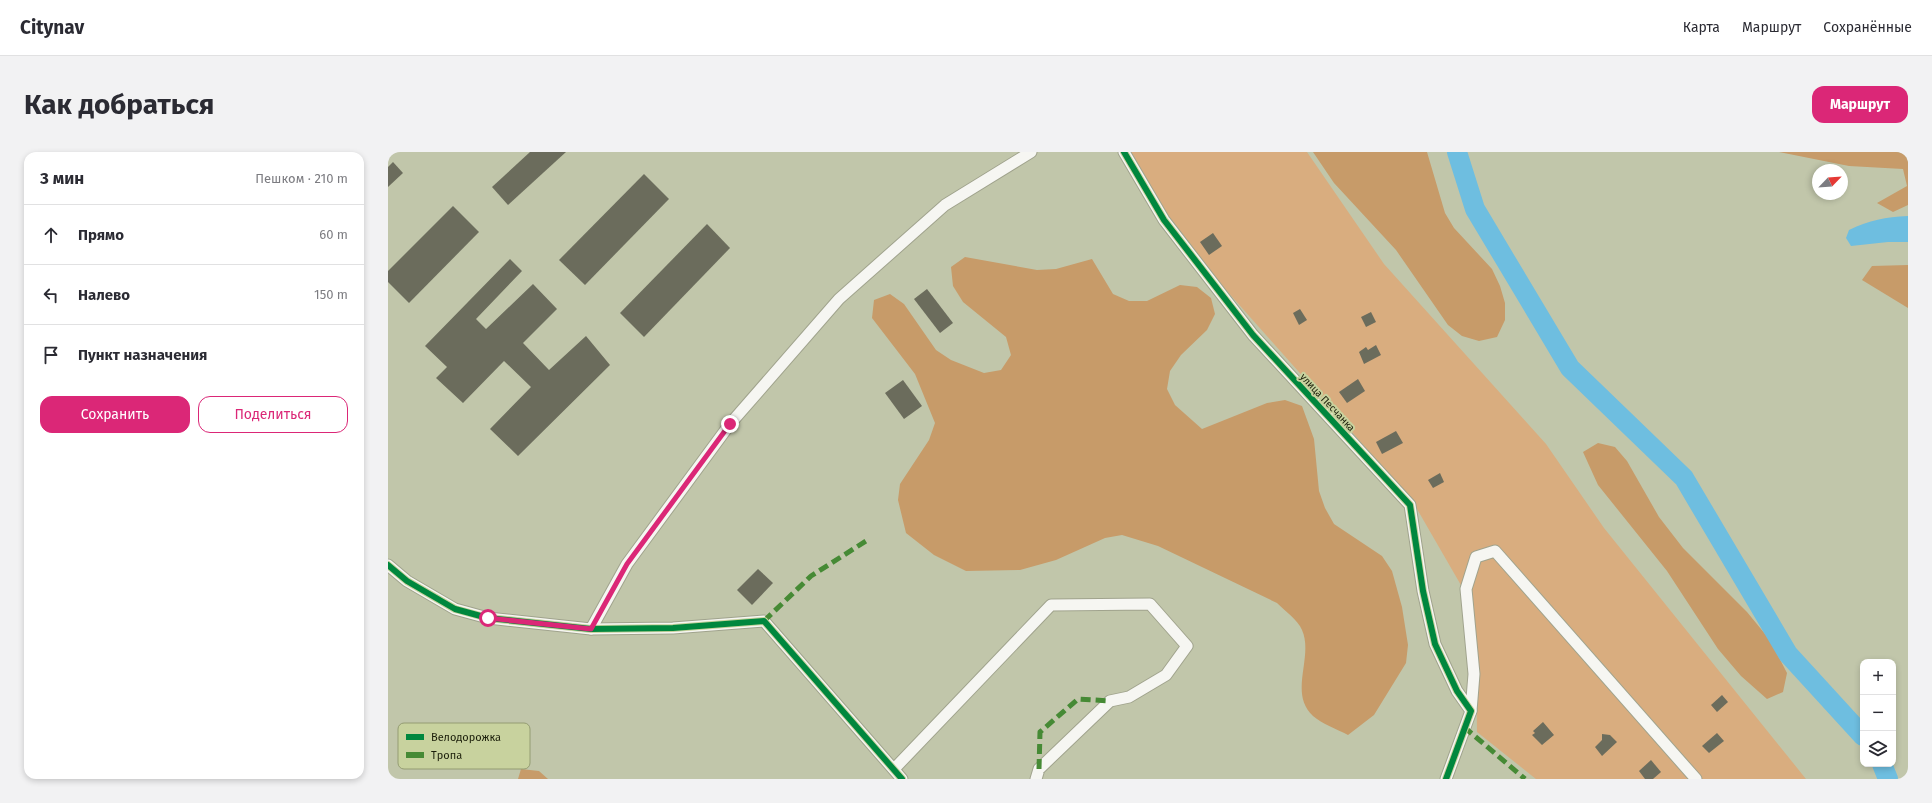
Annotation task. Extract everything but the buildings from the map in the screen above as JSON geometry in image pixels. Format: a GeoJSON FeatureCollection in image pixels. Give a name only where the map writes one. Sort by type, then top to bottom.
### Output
{"type":"FeatureCollection","features":[{"type":"Feature","properties":{"kind":"street"},"geometry":{"type":"LineString","coordinates":[[591,629],[627,564],[730,424],[839,299],[945,205],[1031,152]]}},
{"type":"Feature","properties":{"kind":"street","name":"улица Песчанка"},"geometry":{"type":"LineString","coordinates":[[1124,152],[1164,220],[1253,335],[1410,506],[1423,591],[1435,644],[1457,691],[1471,710]]}},
{"type":"Feature","properties":{"kind":"street"},"geometry":{"type":"LineString","coordinates":[[1446,779],[1471,710],[1474,674],[1466,589],[1476,557],[1495,551],[1696,779]]}},
{"type":"Feature","properties":{"kind":"street"},"geometry":{"type":"LineString","coordinates":[[388,566],[407,581],[455,609],[488,618],[591,629],[673,628],[764,621],[902,779]]}},
{"type":"Feature","properties":{"kind":"street"},"geometry":{"type":"LineString","coordinates":[[894,769],[1052,605],[1150,604],[1187,646],[1166,675],[1129,697],[1110,701],[1039,769],[1036,779]]}},
{"type":"Feature","properties":{"kind":"shaded area"},"geometry":{"type":"Polygon","coordinates":[[[1126,152],[1307,152],[1384,264],[1546,444],[1604,528],[1806,779],[1536,779],[1477,732],[1473,606],[1417,509],[1347,426],[1218,281],[1152,196],[1126,152]]]}},
{"type":"Feature","properties":{"kind":"shaded area"},"geometry":{"type":"Polygon","coordinates":[[[1313,152],[1427,152],[1445,213],[1454,228],[1492,269],[1500,286],[1505,303],[1505,320],[1497,337],[1479,341],[1462,336],[1448,325],[1396,250],[1334,183],[1313,152]]]}},
{"type":"Feature","properties":{"kind":"shaded area"},"geometry":{"type":"Polygon","coordinates":[[[1779,152],[1908,152],[1908,205],[1893,212],[1877,203],[1907,186],[1903,169],[1849,166],[1848,164],[1839,164],[1779,152]]]}},
{"type":"Feature","properties":{"kind":"shaded area"},"geometry":{"type":"Polygon","coordinates":[[[965,257],[1037,270],[1056,269],[1092,259],[1113,294],[1129,301],[1147,301],[1180,285],[1197,287],[1211,298],[1215,314],[1207,330],[1181,355],[1170,371],[1167,389],[1175,405],[1202,429],[1267,403],[1285,400],[1302,406],[1314,439],[1319,491],[1325,508],[1334,524],[1382,556],[1392,571],[1402,607],[1408,645],[1406,663],[1374,715],[1348,735],[1325,724],[1313,716],[1306,707],[1302,697],[1305,641],[1300,626],[1294,619],[1277,603],[1158,546],[1122,535],[1105,538],[1056,560],[1020,570],[966,571],[934,555],[906,533],[898,500],[900,484],[929,440],[935,423],[915,374],[872,318],[874,300],[890,294],[904,304],[936,350],[951,360],[984,373],[1001,370],[1011,355],[1006,337],[963,302],[953,286],[951,267],[965,257]]]}},
{"type":"Feature","properties":{"kind":"shaded area"},"geometry":{"type":"Polygon","coordinates":[[[1908,265],[1908,308],[1862,280],[1872,266],[1908,265]]]}},
{"type":"Feature","properties":{"kind":"shaded area"},"geometry":{"type":"Polygon","coordinates":[[[1598,443],[1615,447],[1627,461],[1659,517],[1683,548],[1747,612],[1770,640],[1787,673],[1783,692],[1767,699],[1741,676],[1718,649],[1667,571],[1598,485],[1583,452],[1598,443]]]}},
{"type":"Feature","properties":{"kind":"shaded area"},"geometry":{"type":"Polygon","coordinates":[[[521,769],[539,771],[548,779],[518,779],[521,769]]]}},
{"type":"Feature","properties":{"kind":"water"},"geometry":{"type":"Polygon","coordinates":[[[1908,216],[1908,242],[1888,242],[1851,246],[1846,238],[1849,230],[1871,221],[1908,216]]]}},
{"type":"Feature","properties":{"kind":"waterway"},"geometry":{"type":"LineString","coordinates":[[1457,152],[1475,209],[1570,368],[1684,478],[1788,654],[1860,733]]}},
{"type":"Feature","properties":{"kind":"waterway"},"geometry":{"type":"LineString","coordinates":[[1883,767],[1888,779]]}},
{"type":"Feature","properties":{"kind":"marked path"},"geometry":{"type":"LineString","coordinates":[[764,621],[811,576],[866,541]]}},
{"type":"Feature","properties":{"kind":"marked path"},"geometry":{"type":"LineString","coordinates":[[1039,769],[1040,732],[1078,699],[1110,701]]}},
{"type":"Feature","properties":{"kind":"marked path"},"geometry":{"type":"LineString","coordinates":[[1464,727],[1525,779]]}},
{"type":"Feature","properties":{"kind":"cycle path"},"geometry":{"type":"LineString","coordinates":[[1124,152],[1164,220],[1253,335],[1410,505],[1423,591],[1435,644],[1457,691],[1471,711],[1446,779]]}},
{"type":"Feature","properties":{"kind":"cycle path"},"geometry":{"type":"LineString","coordinates":[[388,565],[407,581],[455,609],[488,618],[591,629],[673,628],[764,621],[902,779]]}},
{"type":"Feature","properties":{"kind":"route"},"geometry":{"type":"LineString","coordinates":[[488,618],[591,629],[627,564],[730,424]]}}]}
